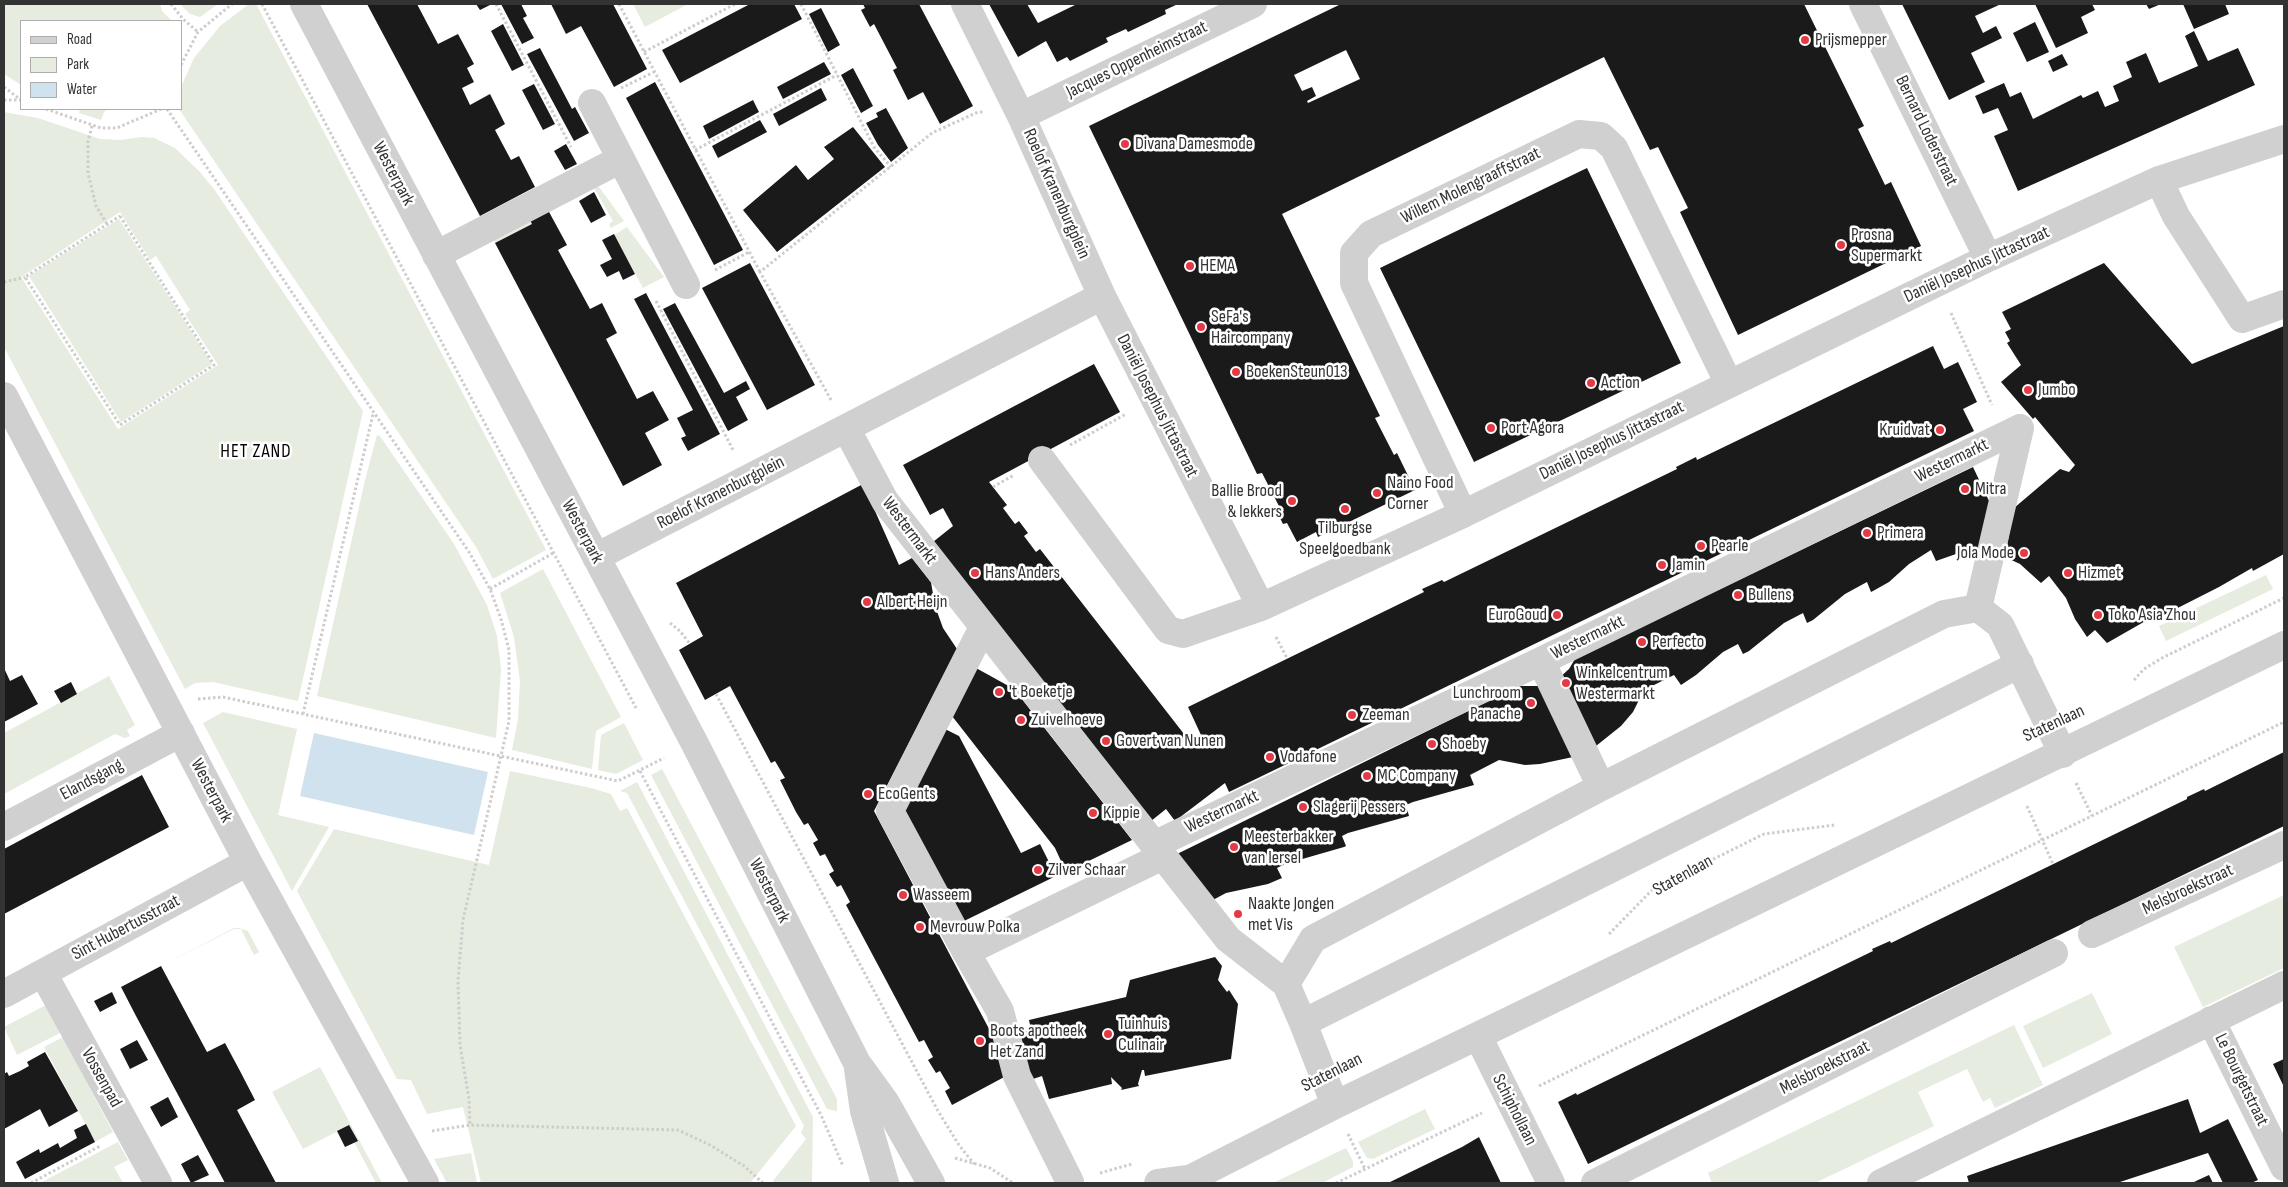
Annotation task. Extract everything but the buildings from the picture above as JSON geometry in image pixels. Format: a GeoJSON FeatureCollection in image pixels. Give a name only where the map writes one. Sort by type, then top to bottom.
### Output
{"type":"FeatureCollection","features":[{"type":"Feature","properties":{"kind":"street","name":"Westerpark"},"geometry":{"type":"LineString","coordinates":[[304,4],[694,742],[857,1063],[886,1103],[931,1183]]}},
{"type":"Feature","properties":{"kind":"street"},"geometry":{"type":"LineString","coordinates":[[966,4],[1021,116]]}},
{"type":"Feature","properties":{"kind":"street","name":"Jacques Oppenheimstraat"},"geometry":{"type":"LineString","coordinates":[[1021,116],[1253,4]]}},
{"type":"Feature","properties":{"kind":"street","name":"Bernard Loderstraat"},"geometry":{"type":"LineString","coordinates":[[1863,4],[1988,258]]}},
{"type":"Feature","properties":{"kind":"street"},"geometry":{"type":"LineString","coordinates":[[592,103],[686,285]]}},
{"type":"Feature","properties":{"kind":"street","name":"Roelof Kranenburgplein"},"geometry":{"type":"LineString","coordinates":[[590,547],[748,479],[1102,296],[1021,116]]}},
{"type":"Feature","properties":{"kind":"street","name":"Willem Molengraaffstraat"},"geometry":{"type":"LineString","coordinates":[[1463,514],[1354,283],[1354,252],[1371,234],[1579,134],[1601,136],[1614,148],[1729,384]]}},
{"type":"Feature","properties":{"kind":"street","name":"Daniël Josephus Jittastraat"},"geometry":{"type":"LineString","coordinates":[[1102,296],[1261,607],[1463,514],[1988,258],[2159,180],[2284,138]]}},
{"type":"Feature","properties":{"kind":"street"},"geometry":{"type":"LineString","coordinates":[[436,255],[621,159]]}},
{"type":"Feature","properties":{"kind":"street"},"geometry":{"type":"LineString","coordinates":[[2159,180],[2176,216],[2242,319],[2284,304]]}},
{"type":"Feature","properties":{"kind":"street","name":"Westerpark"},"geometry":{"type":"LineString","coordinates":[[4,396],[248,862],[425,1183]]}},
{"type":"Feature","properties":{"kind":"street","name":"Westermarkt"},"geometry":{"type":"LineString","coordinates":[[846,428],[886,501],[1228,939],[1286,984],[1335,1105]]}},
{"type":"Feature","properties":{"kind":"street"},"geometry":{"type":"LineString","coordinates":[[1978,608],[2013,432]]}},
{"type":"Feature","properties":{"kind":"street","name":"Westermarkt"},"geometry":{"type":"LineString","coordinates":[[966,952],[1159,850],[1541,660],[2013,432]]}},
{"type":"Feature","properties":{"kind":"street"},"geometry":{"type":"LineString","coordinates":[[1042,460],[1168,630],[1183,634],[1261,607]]}},
{"type":"Feature","properties":{"kind":"street"},"geometry":{"type":"LineString","coordinates":[[1286,984],[1313,939],[1601,787],[1944,614],[1978,608],[2000,625],[2063,754]]}},
{"type":"Feature","properties":{"kind":"street"},"geometry":{"type":"LineString","coordinates":[[983,626],[890,811],[1000,1011],[1018,1076],[1070,1182]]}},
{"type":"Feature","properties":{"kind":"street","name":"Statenlaan"},"geometry":{"type":"LineString","coordinates":[[1158,1183],[1185,1181],[1335,1105],[2063,754],[2284,645]]}},
{"type":"Feature","properties":{"kind":"street"},"geometry":{"type":"LineString","coordinates":[[1541,660],[1601,787]]}},
{"type":"Feature","properties":{"kind":"street"},"geometry":{"type":"LineString","coordinates":[[1303,1023],[2020,664]]}},
{"type":"Feature","properties":{"kind":"street","name":"Elandsgang"},"geometry":{"type":"LineString","coordinates":[[4,827],[176,723]]}},
{"type":"Feature","properties":{"kind":"street","name":"Melsbroekstraat"},"geometry":{"type":"LineString","coordinates":[[2092,934],[2284,845]]}},
{"type":"Feature","properties":{"kind":"street","name":"Sint Hubertusstraat"},"geometry":{"type":"LineString","coordinates":[[4,994],[248,862]]}},
{"type":"Feature","properties":{"kind":"street","name":"Melsbroekstraat"},"geometry":{"type":"LineString","coordinates":[[1596,1183],[2054,954]]}},
{"type":"Feature","properties":{"kind":"street","name":"Vossenpad"},"geometry":{"type":"LineString","coordinates":[[43,973],[158,1183]]}},
{"type":"Feature","properties":{"kind":"street"},"geometry":{"type":"LineString","coordinates":[[1881,1183],[2284,985]]}},
{"type":"Feature","properties":{"kind":"street","name":"Le Bourgetstraat"},"geometry":{"type":"LineString","coordinates":[[2211,1020],[2284,1167]]}},
{"type":"Feature","properties":{"kind":"street","name":"Schiphollaan"},"geometry":{"type":"LineString","coordinates":[[1478,1036],[1551,1183]]}},
{"type":"Feature","properties":{"kind":"street","name":"Westerpark"},"geometry":{"type":"LineString","coordinates":[[857,1063],[864,1111],[885,1183]]}},
{"type":"Feature","properties":{"kind":"path"},"geometry":{"type":"LineString","coordinates":[[171,4],[183,19],[198,32]]}},
{"type":"Feature","properties":{"kind":"path"},"geometry":{"type":"LineString","coordinates":[[182,63],[198,32],[232,4]]}},
{"type":"Feature","properties":{"kind":"path"},"geometry":{"type":"LineString","coordinates":[[262,4],[640,714]]}},
{"type":"Feature","properties":{"kind":"path"},"geometry":{"type":"LineString","coordinates":[[496,4],[587,176]]}},
{"type":"Feature","properties":{"kind":"path"},"geometry":{"type":"LineString","coordinates":[[619,4],[760,272],[846,428]]}},
{"type":"Feature","properties":{"kind":"path"},"geometry":{"type":"LineString","coordinates":[[644,52],[735,4]]}},
{"type":"Feature","properties":{"kind":"path"},"geometry":{"type":"LineString","coordinates":[[801,4],[874,147],[891,167]]}},
{"type":"Feature","properties":{"kind":"path"},"geometry":{"type":"LineString","coordinates":[[696,150],[837,75]]}},
{"type":"Feature","properties":{"kind":"path"},"geometry":{"type":"LineString","coordinates":[[4,87],[20,99]]}},
{"type":"Feature","properties":{"kind":"path"},"geometry":{"type":"LineString","coordinates":[[4,100],[20,100]]}},
{"type":"Feature","properties":{"kind":"path"},"geometry":{"type":"LineString","coordinates":[[49,110],[101,128],[116,128],[136,122],[159,110]]}},
{"type":"Feature","properties":{"kind":"path"},"geometry":{"type":"LineString","coordinates":[[168,110],[373,414],[469,552],[490,589],[501,619],[509,650],[508,721],[463,920],[458,981],[460,1045],[469,1099],[470,1125]]}},
{"type":"Feature","properties":{"kind":"path","name":"Roelof Kranenburgplein"},"geometry":{"type":"LineString","coordinates":[[760,272],[932,133],[978,112],[1021,116]]}},
{"type":"Feature","properties":{"kind":"path"},"geometry":{"type":"LineString","coordinates":[[92,126],[88,141],[88,173],[96,206],[107,224]]}},
{"type":"Feature","properties":{"kind":"path"},"geometry":{"type":"LineString","coordinates":[[4,282],[25,277],[120,216],[214,365],[120,425],[25,277]]}},
{"type":"Feature","properties":{"kind":"path"},"geometry":{"type":"LineString","coordinates":[[748,479],[655,302],[750,252]]}},
{"type":"Feature","properties":{"kind":"path"},"geometry":{"type":"LineString","coordinates":[[1938,282],[2013,432]]}},
{"type":"Feature","properties":{"kind":"path"},"geometry":{"type":"LineString","coordinates":[[303,714],[373,414]]}},
{"type":"Feature","properties":{"kind":"path"},"geometry":{"type":"LineString","coordinates":[[490,589],[554,553],[590,547]]}},
{"type":"Feature","properties":{"kind":"path"},"geometry":{"type":"LineString","coordinates":[[2133,682],[2144,669],[2162,658],[2284,598]]}},
{"type":"Feature","properties":{"kind":"path"},"geometry":{"type":"LineString","coordinates":[[716,694],[938,1111],[959,1145],[974,1164]]}},
{"type":"Feature","properties":{"kind":"path"},"geometry":{"type":"LineString","coordinates":[[176,723],[189,702],[204,698],[223,698],[618,781],[694,742]]}},
{"type":"Feature","properties":{"kind":"path"},"geometry":{"type":"LineString","coordinates":[[1336,1183],[2043,841],[2284,722]]}},
{"type":"Feature","properties":{"kind":"path"},"geometry":{"type":"LineString","coordinates":[[658,750],[668,767]]}},
{"type":"Feature","properties":{"kind":"path"},"geometry":{"type":"LineString","coordinates":[[640,771],[821,1115],[847,1175]]}},
{"type":"Feature","properties":{"kind":"path","name":"Statenlaan"},"geometry":{"type":"LineString","coordinates":[[1607,937],[1653,889],[1764,834],[1838,824]]}},
{"type":"Feature","properties":{"kind":"path"},"geometry":{"type":"LineString","coordinates":[[2043,841],[2053,864]]}},
{"type":"Feature","properties":{"kind":"path"},"geometry":{"type":"LineString","coordinates":[[1335,1105],[1365,1169]]}},
{"type":"Feature","properties":{"kind":"path"},"geometry":{"type":"LineString","coordinates":[[400,1136],[470,1125],[678,1130],[710,1145],[744,1166],[763,1183]]}},
{"type":"Feature","properties":{"kind":"path"},"geometry":{"type":"LineString","coordinates":[[31,1183],[129,1131]]}},
{"type":"Feature","properties":{"kind":"path"},"geometry":{"type":"LineString","coordinates":[[1070,1182],[1137,1162]]}},
{"type":"Feature","properties":{"kind":"green space"},"geometry":{"type":"Polygon","coordinates":[[[4,4],[160,4],[162,11],[171,20],[20,20],[20,84],[4,74],[4,4]]]}},
{"type":"Feature","properties":{"kind":"green space"},"geometry":{"type":"Polygon","coordinates":[[[180,4],[218,4],[200,17],[190,14],[180,4]]]}},
{"type":"Feature","properties":{"kind":"green space"},"geometry":{"type":"Polygon","coordinates":[[[249,4],[256,4],[546,550],[493,579],[476,547],[180,110],[182,110],[182,85],[194,58],[220,26],[249,4]]]}},
{"type":"Feature","properties":{"kind":"green space"},"geometry":{"type":"Polygon","coordinates":[[[633,4],[688,4],[645,27],[633,4]]]}},
{"type":"Feature","properties":{"kind":"green space"},"geometry":{"type":"Polygon","coordinates":[[[80,110],[107,110],[101,120],[79,113],[80,110]]]}},
{"type":"Feature","properties":{"kind":"green space"},"geometry":{"type":"Polygon","coordinates":[[[4,112],[38,118],[100,139],[154,138],[175,148],[199,171],[214,189],[363,411],[298,701],[213,682],[195,683],[185,689],[4,347],[4,112]],[[120,212],[21,277],[118,429],[218,365],[185,314],[190,310],[156,256],[150,260],[120,212]]]}},
{"type":"Feature","properties":{"kind":"green space"},"geometry":{"type":"Polygon","coordinates":[[[591,185],[599,187],[624,221],[611,228],[609,224],[613,221],[593,186],[531,219],[532,224],[495,243],[492,238],[591,185]]]}},
{"type":"Feature","properties":{"kind":"green space"},"geometry":{"type":"Polygon","coordinates":[[[119,219],[212,364],[121,422],[29,276],[119,219]]]}},
{"type":"Feature","properties":{"kind":"green space"},"geometry":{"type":"Polygon","coordinates":[[[627,227],[664,277],[643,288],[614,235],[627,227]]]}},
{"type":"Feature","properties":{"kind":"green space"},"geometry":{"type":"Polygon","coordinates":[[[377,435],[380,436],[454,544],[487,605],[497,636],[501,669],[496,738],[317,696],[365,480],[377,435]]]}},
{"type":"Feature","properties":{"kind":"green space"},"geometry":{"type":"Polygon","coordinates":[[[543,569],[621,717],[596,731],[592,769],[512,750],[518,719],[520,681],[514,637],[500,593],[543,569]]]}},
{"type":"Feature","properties":{"kind":"green space"},"geometry":{"type":"Polygon","coordinates":[[[2266,575],[2273,589],[2166,641],[2159,626],[2266,575]]]}},
{"type":"Feature","properties":{"kind":"green space"},"geometry":{"type":"Polygon","coordinates":[[[109,676],[135,725],[127,730],[130,736],[125,738],[115,734],[4,794],[4,733],[109,676]]]}},
{"type":"Feature","properties":{"kind":"green space"},"geometry":{"type":"Polygon","coordinates":[[[223,712],[297,729],[278,815],[329,827],[292,891],[203,723],[223,712]]]}},
{"type":"Feature","properties":{"kind":"green space"},"geometry":{"type":"Polygon","coordinates":[[[624,723],[643,760],[616,774],[598,770],[601,735],[624,723]]]}},
{"type":"Feature","properties":{"kind":"green space"},"geometry":{"type":"Polygon","coordinates":[[[662,769],[837,1099],[837,1111],[827,1109],[651,775],[662,769]]]}},
{"type":"Feature","properties":{"kind":"green space"},"geometry":{"type":"Polygon","coordinates":[[[510,771],[611,794],[620,811],[627,808],[796,1126],[750,1183],[481,1183],[463,1107],[427,1114],[411,1080],[397,1079],[297,891],[334,829],[489,865],[510,771]]]}},
{"type":"Feature","properties":{"kind":"green space"},"geometry":{"type":"Polygon","coordinates":[[[637,782],[813,1117],[812,1183],[775,1183],[773,1181],[806,1139],[801,1133],[804,1126],[627,793],[620,791],[637,782]]]}},
{"type":"Feature","properties":{"kind":"green space"},"geometry":{"type":"Polygon","coordinates":[[[2284,895],[2284,968],[2203,1007],[2174,947],[2284,895]]]}},
{"type":"Feature","properties":{"kind":"green space"},"geometry":{"type":"Polygon","coordinates":[[[234,928],[239,928],[248,931],[259,952],[254,955],[241,929],[234,929],[161,966],[234,928]]]}},
{"type":"Feature","properties":{"kind":"green space"},"geometry":{"type":"Polygon","coordinates":[[[2092,993],[2112,1034],[2043,1068],[2023,1026],[2092,993]]]}},
{"type":"Feature","properties":{"kind":"green space"},"geometry":{"type":"Polygon","coordinates":[[[46,1005],[60,1033],[17,1055],[4,1027],[46,1005]]]}},
{"type":"Feature","properties":{"kind":"green space"},"geometry":{"type":"Polygon","coordinates":[[[2014,1025],[2043,1085],[1995,1108],[1990,1098],[1983,1102],[1967,1069],[1918,1092],[1934,1126],[1815,1183],[1712,1183],[1708,1173],[2014,1025]]]}},
{"type":"Feature","properties":{"kind":"green space"},"geometry":{"type":"Polygon","coordinates":[[[63,1037],[113,1132],[95,1142],[44,1047],[63,1037]]]}},
{"type":"Feature","properties":{"kind":"green space"},"geometry":{"type":"Polygon","coordinates":[[[320,1067],[382,1183],[376,1183],[346,1127],[303,1149],[272,1092],[320,1067]]]}},
{"type":"Feature","properties":{"kind":"green space"},"geometry":{"type":"Polygon","coordinates":[[[1425,1109],[1435,1129],[1373,1159],[1367,1158],[1358,1142],[1425,1109]]]}},
{"type":"Feature","properties":{"kind":"green space"},"geometry":{"type":"Polygon","coordinates":[[[118,1142],[128,1160],[114,1167],[123,1183],[40,1183],[118,1142]]]}},
{"type":"Feature","properties":{"kind":"green space"},"geometry":{"type":"Polygon","coordinates":[[[1346,1148],[1353,1161],[1353,1167],[1322,1183],[1273,1183],[1346,1148]]]}},
{"type":"Feature","properties":{"kind":"green space"},"geometry":{"type":"Polygon","coordinates":[[[471,1153],[477,1183],[447,1183],[434,1159],[471,1153]]]}},
{"type":"Feature","properties":{"kind":"water"},"geometry":{"type":"Polygon","coordinates":[[[314,733],[488,772],[474,835],[300,796],[314,733]]]}},
{"type":"Feature","properties":{"kind":"place","name":"Prijsmepper"},"geometry":{"type":"Point","coordinates":[1805,40]}},
{"type":"Feature","properties":{"kind":"place","name":"Divana Damesmode"},"geometry":{"type":"Point","coordinates":[1125,144]}},
{"type":"Feature","properties":{"kind":"place","name":"Prosna Supermarkt"},"geometry":{"type":"Point","coordinates":[1841,245]}},
{"type":"Feature","properties":{"kind":"place","name":"HEMA"},"geometry":{"type":"Point","coordinates":[1190,266]}},
{"type":"Feature","properties":{"kind":"place","name":"SeFa's Haircompany"},"geometry":{"type":"Point","coordinates":[1201,327]}},
{"type":"Feature","properties":{"kind":"place","name":"BoekenSteun013"},"geometry":{"type":"Point","coordinates":[1236,372]}},
{"type":"Feature","properties":{"kind":"place","name":"Action"},"geometry":{"type":"Point","coordinates":[1591,383]}},
{"type":"Feature","properties":{"kind":"place","name":"Jumbo"},"geometry":{"type":"Point","coordinates":[2028,390]}},
{"type":"Feature","properties":{"kind":"place","name":"Port Agora"},"geometry":{"type":"Point","coordinates":[1491,428]}},
{"type":"Feature","properties":{"kind":"place","name":"Kruidvat"},"geometry":{"type":"Point","coordinates":[1940,430]}},
{"type":"Feature","properties":{"kind":"place","name":"Mitra"},"geometry":{"type":"Point","coordinates":[1965,489]}},
{"type":"Feature","properties":{"kind":"place","name":"Naino Food Corner"},"geometry":{"type":"Point","coordinates":[1377,493]}},
{"type":"Feature","properties":{"kind":"place","name":"Ballie Brood & lekkers"},"geometry":{"type":"Point","coordinates":[1292,501]}},
{"type":"Feature","properties":{"kind":"place","name":"Tilburgse Speelgoedbank"},"geometry":{"type":"Point","coordinates":[1345,509]}},
{"type":"Feature","properties":{"kind":"place","name":"Primera"},"geometry":{"type":"Point","coordinates":[1867,533]}},
{"type":"Feature","properties":{"kind":"place","name":"Pearle"},"geometry":{"type":"Point","coordinates":[1701,546]}},
{"type":"Feature","properties":{"kind":"place","name":"Jola Mode"},"geometry":{"type":"Point","coordinates":[2024,553]}},
{"type":"Feature","properties":{"kind":"place","name":"Jamin"},"geometry":{"type":"Point","coordinates":[1662,565]}},
{"type":"Feature","properties":{"kind":"place","name":"Hans Anders"},"geometry":{"type":"Point","coordinates":[975,573]}},
{"type":"Feature","properties":{"kind":"place","name":"Hizmet"},"geometry":{"type":"Point","coordinates":[2068,573]}},
{"type":"Feature","properties":{"kind":"place","name":"Bullens"},"geometry":{"type":"Point","coordinates":[1738,595]}},
{"type":"Feature","properties":{"kind":"place","name":"Albert Heijn"},"geometry":{"type":"Point","coordinates":[867,602]}},
{"type":"Feature","properties":{"kind":"place","name":"EuroGoud"},"geometry":{"type":"Point","coordinates":[1557,615]}},
{"type":"Feature","properties":{"kind":"place","name":"Toko Asia Zhou"},"geometry":{"type":"Point","coordinates":[2098,615]}},
{"type":"Feature","properties":{"kind":"place","name":"Perfecto"},"geometry":{"type":"Point","coordinates":[1642,642]}},
{"type":"Feature","properties":{"kind":"place","name":"Winkelcentrum Westermarkt"},"geometry":{"type":"Point","coordinates":[1566,683]}},
{"type":"Feature","properties":{"kind":"place","name":"'t Boeketje"},"geometry":{"type":"Point","coordinates":[999,692]}},
{"type":"Feature","properties":{"kind":"place","name":"Lunchroom Panache"},"geometry":{"type":"Point","coordinates":[1531,703]}},
{"type":"Feature","properties":{"kind":"place","name":"Zeeman"},"geometry":{"type":"Point","coordinates":[1352,715]}},
{"type":"Feature","properties":{"kind":"place","name":"Zuivelhoeve"},"geometry":{"type":"Point","coordinates":[1021,720]}},
{"type":"Feature","properties":{"kind":"place","name":"Govert van Nunen"},"geometry":{"type":"Point","coordinates":[1106,741]}},
{"type":"Feature","properties":{"kind":"place","name":"Shoeby"},"geometry":{"type":"Point","coordinates":[1432,744]}},
{"type":"Feature","properties":{"kind":"place","name":"Vodafone"},"geometry":{"type":"Point","coordinates":[1270,757]}},
{"type":"Feature","properties":{"kind":"place","name":"MC Company"},"geometry":{"type":"Point","coordinates":[1367,776]}},
{"type":"Feature","properties":{"kind":"place","name":"EcoGents"},"geometry":{"type":"Point","coordinates":[868,794]}},
{"type":"Feature","properties":{"kind":"place","name":"Slagerij Pessers"},"geometry":{"type":"Point","coordinates":[1303,807]}},
{"type":"Feature","properties":{"kind":"place","name":"Kippie"},"geometry":{"type":"Point","coordinates":[1093,813]}},
{"type":"Feature","properties":{"kind":"place","name":"Meesterbakker van Iersel"},"geometry":{"type":"Point","coordinates":[1234,847]}},
{"type":"Feature","properties":{"kind":"place","name":"Zilver Schaar"},"geometry":{"type":"Point","coordinates":[1038,870]}},
{"type":"Feature","properties":{"kind":"place","name":"Wasseem"},"geometry":{"type":"Point","coordinates":[903,895]}},
{"type":"Feature","properties":{"kind":"place","name":"Naakte Jongen met Vis"},"geometry":{"type":"Point","coordinates":[1238,914]}},
{"type":"Feature","properties":{"kind":"place","name":"Mevrouw Polka"},"geometry":{"type":"Point","coordinates":[920,927]}},
{"type":"Feature","properties":{"kind":"place","name":"Tuinhuis Culinair"},"geometry":{"type":"Point","coordinates":[1108,1034]}},
{"type":"Feature","properties":{"kind":"place","name":"Boots apotheek Het Zand"},"geometry":{"type":"Point","coordinates":[980,1041]}},
{"type":"Feature","properties":{"kind":"district","name":"HET ZAND"},"geometry":{"type":"Point","coordinates":[256,452]}}]}
